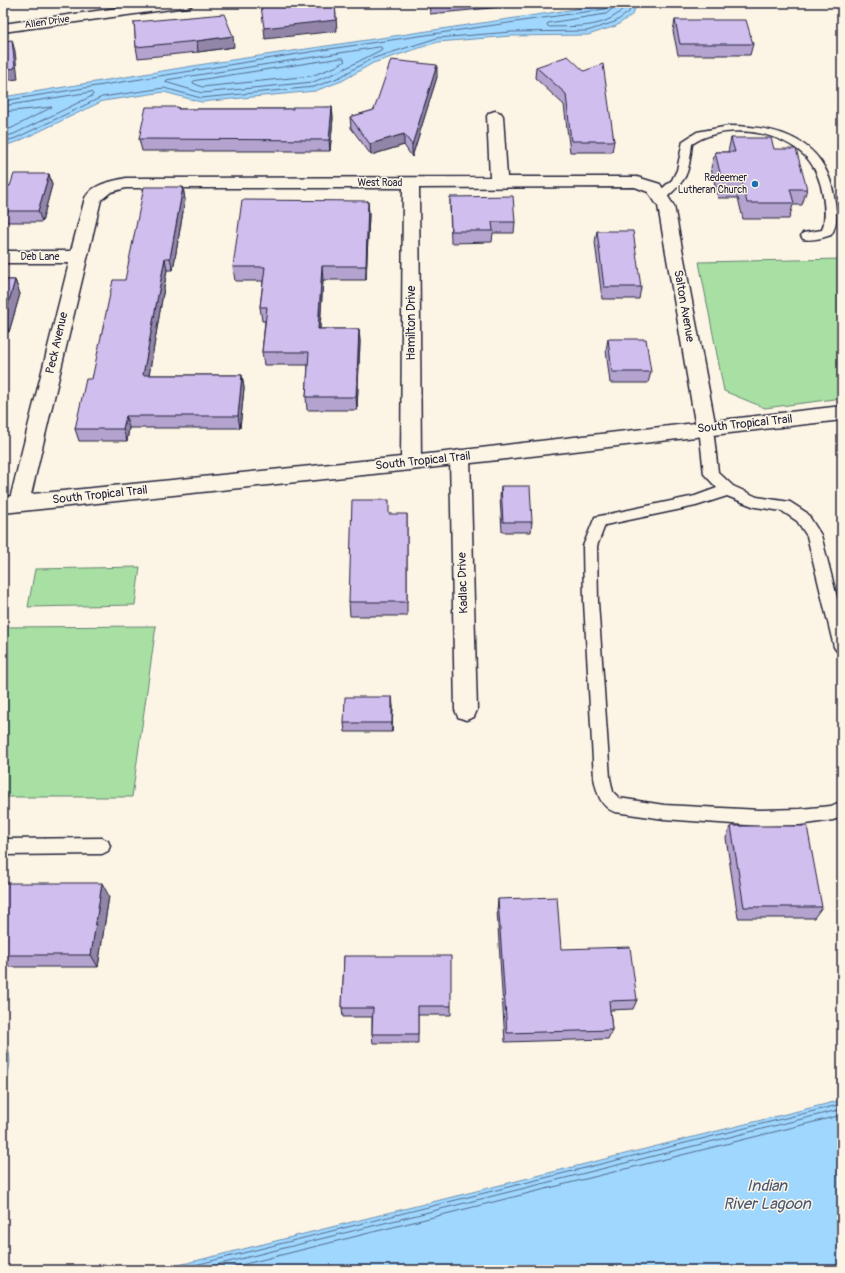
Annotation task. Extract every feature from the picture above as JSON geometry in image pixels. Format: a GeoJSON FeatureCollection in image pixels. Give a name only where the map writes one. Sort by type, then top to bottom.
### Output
{"type":"FeatureCollection","features":[{"type":"Feature","properties":{"kind":"street","name":"Allen Drive"},"geometry":{"type":"LineString","coordinates":[[3,28],[186,3]]}},
{"type":"Feature","properties":{"kind":"street"},"geometry":{"type":"LineString","coordinates":[[495,116],[499,182]]}},
{"type":"Feature","properties":{"kind":"street","name":"Hamilton Drive"},"geometry":{"type":"LineString","coordinates":[[411,182],[411,463]]}},
{"type":"Feature","properties":{"kind":"street","name":"West Road"},"geometry":{"type":"LineString","coordinates":[[105,188],[126,183],[637,182],[657,192]]}},
{"type":"Feature","properties":{"kind":"street","name":"Peck Avenue"},"geometry":{"type":"LineString","coordinates":[[11,504],[93,198],[105,188]]}},
{"type":"Feature","properties":{"kind":"street","name":"Salton Avenue"},"geometry":{"type":"LineString","coordinates":[[657,192],[666,206],[706,428]]}},
{"type":"Feature","properties":{"kind":"street","name":"Deb Lane"},"geometry":{"type":"LineString","coordinates":[[3,257],[78,257]]}},
{"type":"Feature","properties":{"kind":"street","name":"South Tropical Trail"},"geometry":{"type":"LineString","coordinates":[[11,504],[411,463],[842,413]]}},
{"type":"Feature","properties":{"kind":"street","name":"Kadlac Drive"},"geometry":{"type":"LineString","coordinates":[[460,457],[466,710]]}},
{"type":"Feature","properties":{"kind":"lane"},"geometry":{"type":"LineString","coordinates":[[657,192],[677,182],[683,170],[687,143],[701,134],[714,130],[732,129],[755,130],[774,134],[789,140],[808,152],[822,171],[831,209],[830,224],[827,232],[819,235],[807,236]]}},
{"type":"Feature","properties":{"kind":"lane"},"geometry":{"type":"LineString","coordinates":[[706,428],[711,474],[728,490],[756,502],[785,506],[802,517],[814,535],[842,647]]}},
{"type":"Feature","properties":{"kind":"lane"},"geometry":{"type":"LineString","coordinates":[[728,490],[696,501],[600,521],[590,546],[591,602],[601,762],[606,795],[615,805],[664,812],[760,818],[800,817],[833,813],[842,808]]}},
{"type":"Feature","properties":{"kind":"lane"},"geometry":{"type":"LineString","coordinates":[[3,847],[102,846]]}},
{"type":"Feature","properties":{"kind":"green space"},"geometry":{"type":"Polygon","coordinates":[[[842,259],[842,398],[765,408],[724,391],[699,262],[842,259]]]}},
{"type":"Feature","properties":{"kind":"green space"},"geometry":{"type":"Polygon","coordinates":[[[140,567],[135,605],[28,607],[35,569],[140,567]]]}},
{"type":"Feature","properties":{"kind":"green space"},"geometry":{"type":"Polygon","coordinates":[[[156,626],[132,797],[3,797],[3,627],[156,626]]]}},
{"type":"Feature","properties":{"kind":"water"},"geometry":{"type":"Polygon","coordinates":[[[607,3],[637,3],[633,14],[616,26],[588,35],[511,36],[438,42],[373,63],[342,81],[315,91],[201,102],[164,92],[103,101],[17,142],[3,146],[3,97],[205,64],[603,5],[607,3]]]}},
{"type":"Feature","properties":{"kind":"water"},"geometry":{"type":"Polygon","coordinates":[[[3,1040],[9,1051],[10,1063],[8,1076],[3,1088],[3,1040]]]}},
{"type":"Feature","properties":{"kind":"water","name":"Indian River Lagoon"},"geometry":{"type":"Polygon","coordinates":[[[842,1100],[842,1270],[159,1270],[842,1100]]]}},
{"type":"Feature","properties":{"kind":"building"},"geometry":{"type":"Polygon","coordinates":[[[284,3],[335,3],[336,20],[264,28],[261,6],[284,3]]]}},
{"type":"Feature","properties":{"kind":"building"},"geometry":{"type":"Polygon","coordinates":[[[224,14],[233,36],[136,47],[134,22],[224,14]]]}},
{"type":"Feature","properties":{"kind":"building"},"geometry":{"type":"Polygon","coordinates":[[[675,20],[746,20],[753,44],[680,44],[675,20]]]}},
{"type":"Feature","properties":{"kind":"building"},"geometry":{"type":"Polygon","coordinates":[[[12,40],[15,68],[3,70],[3,41],[12,40]]]}},
{"type":"Feature","properties":{"kind":"building"},"geometry":{"type":"Polygon","coordinates":[[[568,56],[584,71],[603,64],[614,141],[571,141],[566,94],[536,67],[568,56]]]}},
{"type":"Feature","properties":{"kind":"building"},"geometry":{"type":"Polygon","coordinates":[[[391,60],[437,65],[412,145],[404,134],[370,144],[350,117],[374,110],[391,60]]]}},
{"type":"Feature","properties":{"kind":"building"},"geometry":{"type":"Polygon","coordinates":[[[146,107],[178,107],[178,109],[293,109],[293,107],[332,107],[329,140],[139,139],[146,107]]]}},
{"type":"Feature","properties":{"kind":"building"},"geometry":{"type":"Polygon","coordinates":[[[731,138],[771,138],[774,149],[796,149],[807,189],[790,189],[794,203],[747,203],[742,181],[722,181],[715,152],[735,152],[731,138]]]}},
{"type":"Feature","properties":{"kind":"building"},"geometry":{"type":"Polygon","coordinates":[[[14,174],[49,174],[38,211],[3,211],[3,186],[10,186],[14,174]]]}},
{"type":"Feature","properties":{"kind":"building"},"geometry":{"type":"Polygon","coordinates":[[[144,187],[183,187],[170,258],[165,258],[143,375],[242,375],[238,416],[126,416],[123,429],[75,429],[86,379],[92,379],[113,280],[125,280],[144,187]]]}},
{"type":"Feature","properties":{"kind":"building"},"geometry":{"type":"Polygon","coordinates":[[[513,196],[515,222],[492,222],[493,231],[451,231],[450,197],[513,196]]]}},
{"type":"Feature","properties":{"kind":"building"},"geometry":{"type":"Polygon","coordinates":[[[242,200],[368,201],[366,266],[322,266],[318,329],[359,329],[356,397],[306,397],[309,352],[262,352],[267,307],[260,307],[265,267],[233,267],[242,200]]]}},
{"type":"Feature","properties":{"kind":"building"},"geometry":{"type":"Polygon","coordinates":[[[597,231],[633,231],[641,287],[604,287],[597,231]]]}},
{"type":"Feature","properties":{"kind":"building"},"geometry":{"type":"Polygon","coordinates":[[[3,280],[15,280],[4,318],[3,318],[3,280]]]}},
{"type":"Feature","properties":{"kind":"building"},"geometry":{"type":"Polygon","coordinates":[[[608,339],[646,339],[651,372],[612,372],[608,339]]]}},
{"type":"Feature","properties":{"kind":"building"},"geometry":{"type":"Polygon","coordinates":[[[501,486],[530,486],[532,522],[503,522],[501,486]]]}},
{"type":"Feature","properties":{"kind":"building"},"geometry":{"type":"Polygon","coordinates":[[[352,500],[389,500],[389,514],[407,514],[407,602],[349,602],[352,500]]]}},
{"type":"Feature","properties":{"kind":"building"},"geometry":{"type":"Polygon","coordinates":[[[345,697],[392,697],[392,723],[344,723],[345,697]]]}},
{"type":"Feature","properties":{"kind":"building"},"geometry":{"type":"Polygon","coordinates":[[[731,826],[807,826],[822,907],[744,907],[731,826]]]}},
{"type":"Feature","properties":{"kind":"building"},"geometry":{"type":"Polygon","coordinates":[[[3,883],[102,883],[91,955],[3,955],[3,883]]]}},
{"type":"Feature","properties":{"kind":"building"},"geometry":{"type":"Polygon","coordinates":[[[557,897],[561,949],[630,947],[637,1000],[609,1001],[612,1030],[507,1033],[498,899],[557,897]]]}},
{"type":"Feature","properties":{"kind":"building"},"geometry":{"type":"Polygon","coordinates":[[[344,956],[451,956],[451,1006],[418,1006],[418,1034],[372,1034],[373,1008],[342,1008],[344,956]]]}},
{"type":"Feature","properties":{"kind":"place","name":"Redeemer Lutheran Church"},"geometry":{"type":"Point","coordinates":[755,184]}}]}
